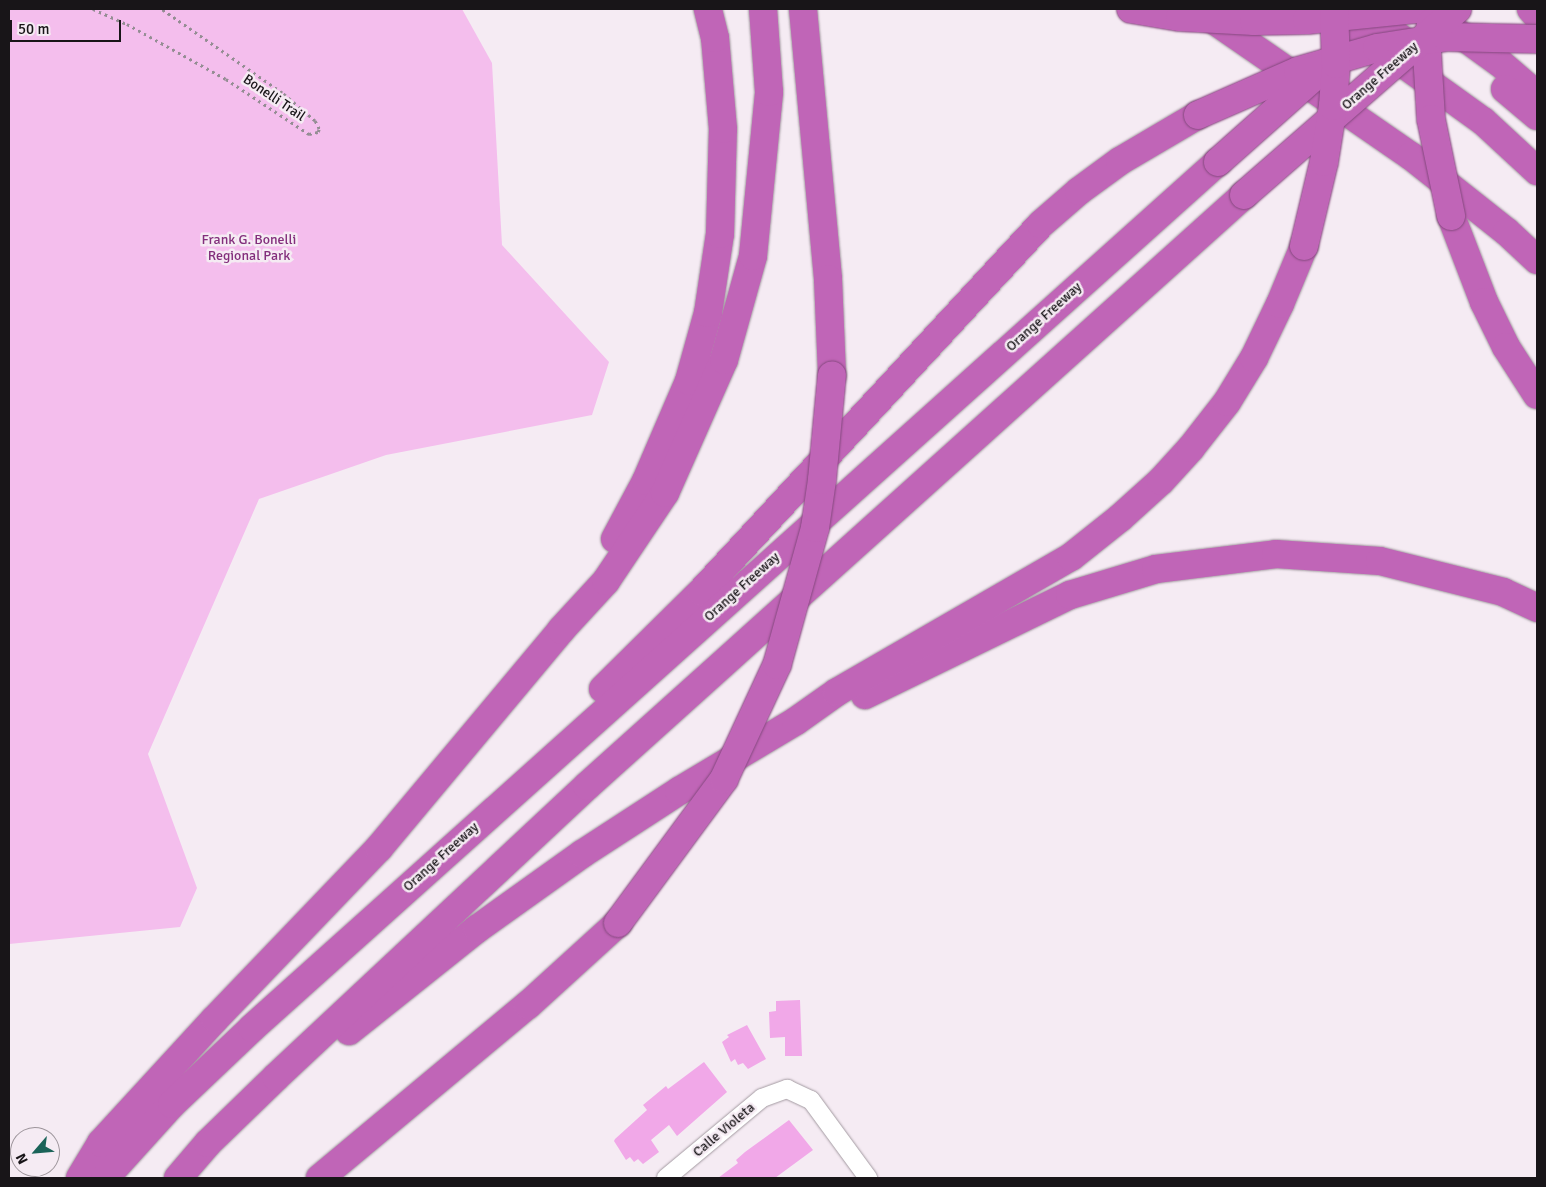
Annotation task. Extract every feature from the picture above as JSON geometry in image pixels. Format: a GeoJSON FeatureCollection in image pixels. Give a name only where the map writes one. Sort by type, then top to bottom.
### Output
{"type":"FeatureCollection","features":[{"type":"Feature","properties":{"kind":"highway"},"geometry":{"type":"LineString","coordinates":[[561,630],[624,525],[646,481],[689,381],[708,313],[720,234],[723,129],[714,38],[708,9]]}},
{"type":"Feature","properties":{"kind":"highway"},"geometry":{"type":"LineString","coordinates":[[80,1178],[102,1143],[215,1019],[379,848],[561,630],[606,581],[665,493],[724,360],[753,256],[769,92],[763,9]]}},
{"type":"Feature","properties":{"kind":"highway"},"geometry":{"type":"LineString","coordinates":[[320,1178],[528,1005],[618,923],[724,779],[777,665],[815,528],[832,375],[828,279],[802,9]]}},
{"type":"Feature","properties":{"kind":"highway"},"geometry":{"type":"LineString","coordinates":[[1131,9],[1180,17],[1254,21],[1316,19],[1415,9]]}},
{"type":"Feature","properties":{"kind":"highway"},"geometry":{"type":"LineString","coordinates":[[1196,9],[1411,156],[1508,232],[1537,260]]}},
{"type":"Feature","properties":{"kind":"highway"},"geometry":{"type":"LineString","coordinates":[[1327,9],[1483,121],[1537,171]]}},
{"type":"Feature","properties":{"kind":"highway"},"geometry":{"type":"LineString","coordinates":[[276,1078],[330,1046],[477,929],[582,854],[679,790],[796,721],[837,692],[1071,557],[1161,482],[1191,448],[1227,402],[1254,358],[1280,304],[1304,246],[1324,162],[1333,106],[1336,64],[1334,9]]}},
{"type":"Feature","properties":{"kind":"highway"},"geometry":{"type":"LineString","coordinates":[[1361,9],[1483,101],[1537,145]]}},
{"type":"Feature","properties":{"kind":"highway","name":"Orange Freeway"},"geometry":{"type":"LineString","coordinates":[[105,1178],[172,1104],[252,1028],[1218,162],[1392,9]]}},
{"type":"Feature","properties":{"kind":"highway"},"geometry":{"type":"LineString","coordinates":[[1424,9],[1537,95]]}},
{"type":"Feature","properties":{"kind":"highway"},"geometry":{"type":"LineString","coordinates":[[1433,9],[1427,53],[1431,119],[1451,216],[1484,302],[1506,347],[1537,395]]}},
{"type":"Feature","properties":{"kind":"highway","name":"Orange Freeway"},"geometry":{"type":"LineString","coordinates":[[178,1178],[208,1143],[587,786],[1244,195],[1457,9]]}},
{"type":"Feature","properties":{"kind":"highway"},"geometry":{"type":"LineString","coordinates":[[1531,9],[1537,16]]}},
{"type":"Feature","properties":{"kind":"highway"},"geometry":{"type":"LineString","coordinates":[[469,832],[605,686],[701,592],[1041,224],[1079,190],[1120,162],[1198,114],[1298,71],[1377,48],[1447,37],[1537,39]]}},
{"type":"Feature","properties":{"kind":"highway"},"geometry":{"type":"LineString","coordinates":[[1472,44],[1493,80],[1537,116]]}},
{"type":"Feature","properties":{"kind":"highway"},"geometry":{"type":"LineString","coordinates":[[1483,121],[1512,170],[1537,192]]}},
{"type":"Feature","properties":{"kind":"highway"},"geometry":{"type":"LineString","coordinates":[[796,721],[849,703],[1070,595],[1156,569],[1276,554],[1380,561],[1503,592],[1537,608]]}},
{"type":"Feature","properties":{"kind":"street","name":"Calle Violeta"},"geometry":{"type":"LineString","coordinates":[[666,1178],[762,1098],[787,1089],[811,1100],[868,1178]]}},
{"type":"Feature","properties":{"kind":"path","name":"Bonelli Trail"},"geometry":{"type":"LineString","coordinates":[[92,9],[142,32],[226,79],[309,134],[318,132],[319,129],[315,121],[282,93],[161,9]]}},
{"type":"Feature","properties":{"kind":"green space","name":"Frank G. Bonelli Regional Park"},"geometry":{"type":"Polygon","coordinates":[[[9,9],[462,9],[492,63],[502,245],[609,362],[592,415],[386,455],[259,499],[148,754],[197,888],[180,927],[9,944],[9,9]]]}},
{"type":"Feature","properties":{"kind":"building"},"geometry":{"type":"Polygon","coordinates":[[[800,1000],[802,1056],[785,1056],[785,1037],[770,1038],[769,1012],[776,1011],[776,1001],[800,1000]]]}},
{"type":"Feature","properties":{"kind":"building"},"geometry":{"type":"Polygon","coordinates":[[[747,1025],[766,1059],[748,1069],[743,1063],[738,1065],[735,1059],[731,1062],[722,1042],[729,1037],[727,1035],[747,1025]]]}},
{"type":"Feature","properties":{"kind":"building"},"geometry":{"type":"Polygon","coordinates":[[[704,1062],[727,1092],[677,1136],[669,1125],[651,1140],[659,1152],[643,1164],[638,1159],[634,1162],[630,1157],[626,1160],[614,1141],[615,1139],[647,1110],[643,1105],[666,1086],[668,1089],[704,1062]]]}},
{"type":"Feature","properties":{"kind":"building"},"geometry":{"type":"Polygon","coordinates":[[[789,1120],[813,1150],[775,1178],[718,1178],[738,1163],[736,1160],[745,1152],[789,1120]]]}}]}
